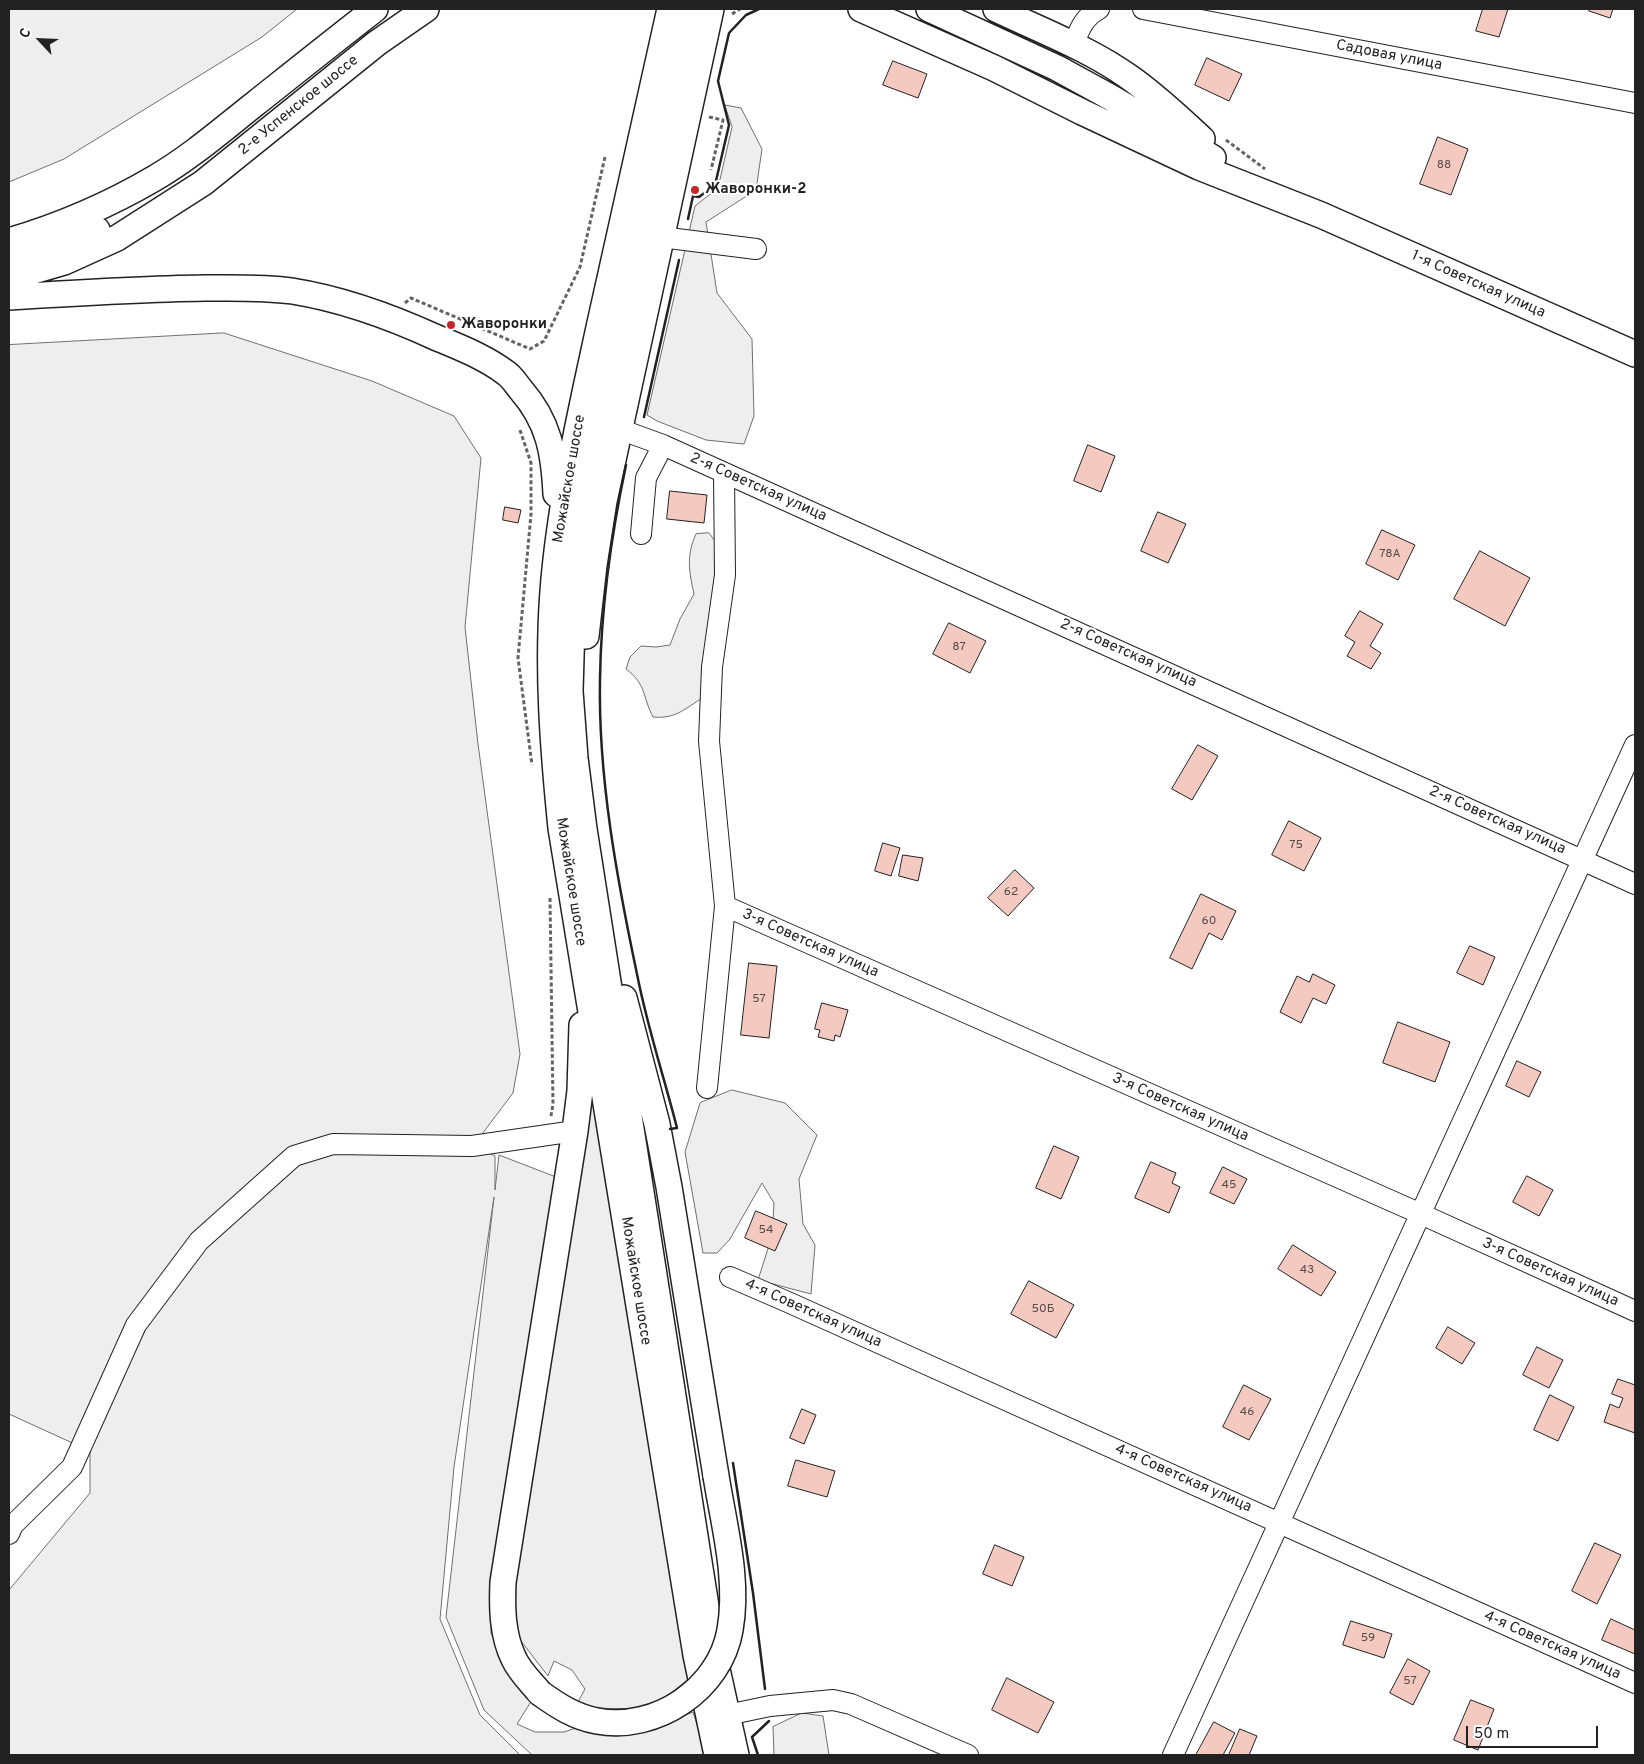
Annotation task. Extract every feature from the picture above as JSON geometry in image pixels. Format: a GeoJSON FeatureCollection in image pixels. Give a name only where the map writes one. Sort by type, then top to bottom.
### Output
{"type":"FeatureCollection","features":[{"type":"Feature","properties":{"kind":"main road"},"geometry":{"type":"LineString","coordinates":[[9,241],[67,222],[108,203],[156,177],[226,127],[375,9]]}},
{"type":"Feature","properties":{"kind":"main road","name":"2-е Успенское шоссе"},"geometry":{"type":"LineString","coordinates":[[9,278],[64,262],[117,238],[203,183],[377,43],[426,9]]}},
{"type":"Feature","properties":{"kind":"main road","name":"Можайское шоссе"},"geometry":{"type":"LineString","coordinates":[[670,9],[574,446],[553,589],[550,641],[550,700],[558,799],[571,890],[696,1655],[717,1755]]}},
{"type":"Feature","properties":{"kind":"main road","name":"Можайское шоссе"},"geometry":{"type":"LineString","coordinates":[[689,9],[592,449],[578,528],[573,590],[570,691],[575,758],[584,829],[571,890],[712,1641],[736,1755]]}},
{"type":"Feature","properties":{"kind":"main road"},"geometry":{"type":"LineString","coordinates":[[861,9],[994,68],[1198,167],[1321,215]]}},
{"type":"Feature","properties":{"kind":"main road"},"geometry":{"type":"LineString","coordinates":[[929,9],[1057,68],[1110,97],[1200,151],[1274,183]]}},
{"type":"Feature","properties":{"kind":"main road"},"geometry":{"type":"LineString","coordinates":[[996,9],[1097,57],[1129,77],[1232,163],[1274,183],[1321,215]]}},
{"type":"Feature","properties":{"kind":"main road"},"geometry":{"type":"LineString","coordinates":[[584,829],[584,678],[594,565],[604,501],[703,43],[722,11]]}},
{"type":"Feature","properties":{"kind":"main road","name":"2-е Успенское шоссе"},"geometry":{"type":"LineString","coordinates":[[9,258],[49,248],[170,203]]}},
{"type":"Feature","properties":{"kind":"main road","name":"1-я Советская улица"},"geometry":{"type":"LineString","coordinates":[[1321,215],[1635,354]]}},
{"type":"Feature","properties":{"kind":"main road"},"geometry":{"type":"LineString","coordinates":[[9,297],[147,288],[235,288],[290,291],[334,300],[374,312],[484,358],[507,374],[527,396],[543,422],[551,443],[556,494],[553,589]]}},
{"type":"Feature","properties":{"kind":"main road"},"geometry":{"type":"LineString","coordinates":[[571,890],[657,1124],[671,1197],[731,1567],[733,1602],[730,1631],[722,1657],[707,1679],[692,1695],[674,1708],[650,1717],[624,1722],[598,1721],[576,1715],[558,1706],[540,1693],[525,1676],[514,1659],[503,1620],[503,1582],[580,1091],[582,1023],[571,890]]}},
{"type":"Feature","properties":{"kind":"street"},"geometry":{"type":"LineString","coordinates":[[1073,45],[1082,24],[1089,15],[1099,9]]}},
{"type":"Feature","properties":{"kind":"street","name":"Садовая улица"},"geometry":{"type":"LineString","coordinates":[[1143,9],[1635,103]]}},
{"type":"Feature","properties":{"kind":"street"},"geometry":{"type":"LineString","coordinates":[[661,237],[756,249]]}},
{"type":"Feature","properties":{"kind":"street","name":"2-я Советская улица"},"geometry":{"type":"LineString","coordinates":[[619,429],[664,445],[1635,884]]}},
{"type":"Feature","properties":{"kind":"street"},"geometry":{"type":"LineString","coordinates":[[641,534],[646,478],[664,445]]}},
{"type":"Feature","properties":{"kind":"street"},"geometry":{"type":"LineString","coordinates":[[707,1088],[725,906],[709,741],[712,667],[725,575],[724,473]]}},
{"type":"Feature","properties":{"kind":"street"},"geometry":{"type":"LineString","coordinates":[[1173,1755],[1635,745]]}},
{"type":"Feature","properties":{"kind":"street","name":"3-я Советская улица"},"geometry":{"type":"LineString","coordinates":[[725,906],[1422,1214],[1635,1311]]}},
{"type":"Feature","properties":{"kind":"street"},"geometry":{"type":"LineString","coordinates":[[9,1534],[13,1525],[72,1467],[136,1325],[199,1241],[294,1156],[333,1144],[472,1146],[574,1131]]}},
{"type":"Feature","properties":{"kind":"street","name":"4-я Советская улица"},"geometry":{"type":"LineString","coordinates":[[730,1278],[1280,1522],[1635,1683]]}},
{"type":"Feature","properties":{"kind":"street"},"geometry":{"type":"LineString","coordinates":[[727,1715],[770,1706],[833,1700],[851,1704],[968,1755]]}},
{"type":"Feature","properties":{"kind":"path"},"geometry":{"type":"LineString","coordinates":[[722,11],[740,9]]}},
{"type":"Feature","properties":{"kind":"path"},"geometry":{"type":"LineString","coordinates":[[706,116],[722,120],[711,170]]}},
{"type":"Feature","properties":{"kind":"path"},"geometry":{"type":"LineString","coordinates":[[1225,139],[1274,183]]}},
{"type":"Feature","properties":{"kind":"path"},"geometry":{"type":"LineString","coordinates":[[400,307],[411,298],[530,349],[544,341],[580,267],[605,157]]}},
{"type":"Feature","properties":{"kind":"path"},"geometry":{"type":"LineString","coordinates":[[518,424],[531,463],[531,514],[518,658],[533,773]]}},
{"type":"Feature","properties":{"kind":"path"},"geometry":{"type":"LineString","coordinates":[[548,1135],[553,1104],[571,890]]}},
{"type":"Feature","properties":{"kind":"shaded area"},"geometry":{"type":"Polygon","coordinates":[[[9,9],[297,9],[262,37],[64,159],[9,182],[9,9]]]}},
{"type":"Feature","properties":{"kind":"shaded area"},"geometry":{"type":"Polygon","coordinates":[[[725,105],[741,108],[762,149],[756,190],[706,222],[717,293],[752,339],[754,416],[744,444],[706,440],[657,421],[647,415],[695,206],[718,188],[732,127],[725,105]]]}},
{"type":"Feature","properties":{"kind":"shaded area"},"geometry":{"type":"Polygon","coordinates":[[[224,333],[372,381],[454,416],[481,458],[465,627],[478,744],[520,1054],[513,1093],[473,1146],[495,1156],[495,1190],[499,1155],[556,1177],[491,1585],[491,1633],[512,1678],[532,1700],[517,1724],[535,1732],[564,1732],[576,1728],[617,1736],[646,1730],[693,1712],[707,1755],[532,1755],[484,1710],[446,1617],[494,1197],[454,1467],[440,1619],[480,1715],[520,1755],[9,1755],[9,1590],[90,1493],[90,1451],[9,1414],[9,345],[224,333]]]}},
{"type":"Feature","properties":{"kind":"shaded area"},"geometry":{"type":"Polygon","coordinates":[[[709,533],[718,545],[701,699],[673,715],[653,717],[638,680],[626,669],[630,657],[641,646],[656,647],[670,645],[680,619],[694,594],[689,564],[693,542],[696,534],[709,533]]]}},
{"type":"Feature","properties":{"kind":"shaded area"},"geometry":{"type":"Polygon","coordinates":[[[589,1065],[693,1675],[659,1703],[631,1709],[594,1708],[578,1702],[585,1689],[572,1670],[554,1661],[548,1676],[514,1632],[510,1583],[589,1065]]]}},
{"type":"Feature","properties":{"kind":"shaded area"},"geometry":{"type":"Polygon","coordinates":[[[732,1090],[785,1103],[817,1135],[799,1179],[803,1224],[815,1245],[811,1294],[758,1280],[772,1236],[774,1203],[762,1183],[730,1239],[717,1253],[703,1253],[685,1152],[700,1103],[732,1090]]]}},
{"type":"Feature","properties":{"kind":"shaded area"},"geometry":{"type":"Polygon","coordinates":[[[802,1713],[823,1716],[829,1755],[774,1755],[773,1727],[802,1713]]]}},
{"type":"Feature","properties":{"kind":"building"},"geometry":{"type":"Polygon","coordinates":[[[1483,9],[1508,9],[1499,37],[1476,31],[1483,9]]]}},
{"type":"Feature","properties":{"kind":"building"},"geometry":{"type":"Polygon","coordinates":[[[1590,9],[1613,9],[1610,18],[1589,11],[1590,9]]]}},
{"type":"Feature","properties":{"kind":"building"},"geometry":{"type":"Polygon","coordinates":[[[1207,58],[1242,74],[1229,101],[1195,85],[1207,58]]]}},
{"type":"Feature","properties":{"kind":"building"},"geometry":{"type":"Polygon","coordinates":[[[893,61],[927,74],[918,98],[883,85],[893,61]]]}},
{"type":"Feature","properties":{"kind":"building"},"geometry":{"type":"Polygon","coordinates":[[[1438,137],[1468,149],[1451,195],[1420,184],[1438,137]]]}},
{"type":"Feature","properties":{"kind":"building"},"geometry":{"type":"Polygon","coordinates":[[[1088,445],[1115,456],[1101,492],[1074,481],[1088,445]]]}},
{"type":"Feature","properties":{"kind":"building"},"geometry":{"type":"Polygon","coordinates":[[[670,491],[707,495],[704,523],[667,519],[670,491]]]}},
{"type":"Feature","properties":{"kind":"building"},"geometry":{"type":"Polygon","coordinates":[[[505,507],[521,510],[518,523],[503,520],[505,507]]]}},
{"type":"Feature","properties":{"kind":"building"},"geometry":{"type":"Polygon","coordinates":[[[1158,512],[1186,524],[1168,563],[1141,551],[1158,512]]]}},
{"type":"Feature","properties":{"kind":"building"},"geometry":{"type":"Polygon","coordinates":[[[1382,530],[1415,545],[1398,580],[1366,564],[1382,530]]]}},
{"type":"Feature","properties":{"kind":"building"},"geometry":{"type":"Polygon","coordinates":[[[1480,551],[1530,578],[1505,626],[1454,599],[1480,551]]]}},
{"type":"Feature","properties":{"kind":"building"},"geometry":{"type":"Polygon","coordinates":[[[1360,611],[1383,624],[1370,646],[1381,653],[1371,669],[1347,656],[1355,642],[1345,636],[1360,611]]]}},
{"type":"Feature","properties":{"kind":"building"},"geometry":{"type":"Polygon","coordinates":[[[949,623],[986,641],[970,673],[933,654],[949,623]]]}},
{"type":"Feature","properties":{"kind":"building"},"geometry":{"type":"Polygon","coordinates":[[[1198,745],[1218,756],[1192,800],[1172,789],[1198,745]]]}},
{"type":"Feature","properties":{"kind":"building"},"geometry":{"type":"Polygon","coordinates":[[[1289,821],[1321,838],[1304,871],[1272,855],[1289,821]]]}},
{"type":"Feature","properties":{"kind":"building"},"geometry":{"type":"Polygon","coordinates":[[[883,843],[900,848],[891,876],[875,871],[883,843]]]}},
{"type":"Feature","properties":{"kind":"building"},"geometry":{"type":"Polygon","coordinates":[[[903,855],[923,858],[918,881],[899,876],[903,855]]]}},
{"type":"Feature","properties":{"kind":"building"},"geometry":{"type":"Polygon","coordinates":[[[1015,870],[1034,888],[1008,916],[988,898],[1015,870]]]}},
{"type":"Feature","properties":{"kind":"building"},"geometry":{"type":"Polygon","coordinates":[[[1201,894],[1236,911],[1222,940],[1209,933],[1192,969],[1170,958],[1201,894]]]}},
{"type":"Feature","properties":{"kind":"building"},"geometry":{"type":"Polygon","coordinates":[[[1470,946],[1495,957],[1483,985],[1457,973],[1470,946]]]}},
{"type":"Feature","properties":{"kind":"building"},"geometry":{"type":"Polygon","coordinates":[[[749,963],[777,966],[769,1038],[741,1035],[749,963]]]}},
{"type":"Feature","properties":{"kind":"building"},"geometry":{"type":"Polygon","coordinates":[[[1313,974],[1335,985],[1326,1004],[1313,998],[1301,1023],[1280,1012],[1297,976],[1309,982],[1313,974]]]}},
{"type":"Feature","properties":{"kind":"building"},"geometry":{"type":"Polygon","coordinates":[[[822,1003],[848,1010],[840,1037],[835,1035],[834,1041],[818,1037],[820,1030],[815,1029],[822,1003]]]}},
{"type":"Feature","properties":{"kind":"building"},"geometry":{"type":"Polygon","coordinates":[[[1398,1022],[1450,1042],[1435,1082],[1383,1063],[1398,1022]]]}},
{"type":"Feature","properties":{"kind":"building"},"geometry":{"type":"Polygon","coordinates":[[[1517,1061],[1541,1072],[1529,1097],[1506,1086],[1517,1061]]]}},
{"type":"Feature","properties":{"kind":"building"},"geometry":{"type":"Polygon","coordinates":[[[1054,1146],[1079,1157],[1061,1199],[1036,1188],[1054,1146]]]}},
{"type":"Feature","properties":{"kind":"building"},"geometry":{"type":"Polygon","coordinates":[[[1151,1162],[1176,1173],[1172,1183],[1180,1187],[1169,1213],[1135,1198],[1151,1162]]]}},
{"type":"Feature","properties":{"kind":"building"},"geometry":{"type":"Polygon","coordinates":[[[1223,1167],[1247,1179],[1234,1204],[1210,1193],[1223,1167]]]}},
{"type":"Feature","properties":{"kind":"building"},"geometry":{"type":"Polygon","coordinates":[[[1527,1176],[1553,1190],[1539,1216],[1513,1202],[1527,1176]]]}},
{"type":"Feature","properties":{"kind":"building"},"geometry":{"type":"Polygon","coordinates":[[[756,1211],[787,1224],[775,1251],[745,1238],[756,1211]]]}},
{"type":"Feature","properties":{"kind":"building"},"geometry":{"type":"Polygon","coordinates":[[[1293,1245],[1336,1272],[1321,1296],[1278,1269],[1293,1245]]]}},
{"type":"Feature","properties":{"kind":"building"},"geometry":{"type":"Polygon","coordinates":[[[1029,1281],[1074,1305],[1056,1338],[1011,1314],[1029,1281]]]}},
{"type":"Feature","properties":{"kind":"building"},"geometry":{"type":"Polygon","coordinates":[[[1448,1327],[1475,1343],[1462,1364],[1436,1348],[1448,1327]]]}},
{"type":"Feature","properties":{"kind":"building"},"geometry":{"type":"Polygon","coordinates":[[[1537,1347],[1563,1360],[1549,1388],[1523,1375],[1537,1347]]]}},
{"type":"Feature","properties":{"kind":"building"},"geometry":{"type":"Polygon","coordinates":[[[1618,1379],[1635,1385],[1635,1433],[1604,1422],[1610,1404],[1619,1408],[1623,1398],[1612,1394],[1618,1379]]]}},
{"type":"Feature","properties":{"kind":"building"},"geometry":{"type":"Polygon","coordinates":[[[1244,1385],[1271,1399],[1249,1440],[1223,1427],[1244,1385]]]}},
{"type":"Feature","properties":{"kind":"building"},"geometry":{"type":"Polygon","coordinates":[[[1550,1395],[1574,1407],[1558,1441],[1534,1430],[1550,1395]]]}},
{"type":"Feature","properties":{"kind":"building"},"geometry":{"type":"Polygon","coordinates":[[[802,1409],[816,1415],[804,1444],[790,1438],[802,1409]]]}},
{"type":"Feature","properties":{"kind":"building"},"geometry":{"type":"Polygon","coordinates":[[[796,1460],[835,1471],[827,1497],[788,1486],[796,1460]]]}},
{"type":"Feature","properties":{"kind":"building"},"geometry":{"type":"Polygon","coordinates":[[[1595,1543],[1621,1555],[1597,1604],[1572,1591],[1595,1543]]]}},
{"type":"Feature","properties":{"kind":"building"},"geometry":{"type":"Polygon","coordinates":[[[995,1545],[1024,1557],[1012,1586],[983,1574],[995,1545]]]}},
{"type":"Feature","properties":{"kind":"building"},"geometry":{"type":"Polygon","coordinates":[[[1611,1619],[1635,1630],[1635,1654],[1602,1640],[1611,1619]]]}},
{"type":"Feature","properties":{"kind":"building"},"geometry":{"type":"Polygon","coordinates":[[[1351,1621],[1392,1634],[1384,1658],[1343,1645],[1351,1621]]]}},
{"type":"Feature","properties":{"kind":"building"},"geometry":{"type":"Polygon","coordinates":[[[1408,1659],[1430,1671],[1413,1705],[1390,1693],[1408,1659]]]}},
{"type":"Feature","properties":{"kind":"building"},"geometry":{"type":"Polygon","coordinates":[[[1007,1678],[1054,1702],[1038,1733],[992,1710],[1007,1678]]]}},
{"type":"Feature","properties":{"kind":"building"},"geometry":{"type":"Polygon","coordinates":[[[1471,1700],[1494,1709],[1478,1750],[1454,1740],[1471,1700]]]}},
{"type":"Feature","properties":{"kind":"building"},"geometry":{"type":"Polygon","coordinates":[[[1214,1722],[1235,1733],[1223,1755],[1196,1755],[1214,1722]]]}},
{"type":"Feature","properties":{"kind":"building"},"geometry":{"type":"Polygon","coordinates":[[[1240,1729],[1257,1736],[1249,1755],[1229,1755],[1240,1729]]]}},
{"type":"Feature","properties":{"kind":"wall"},"geometry":{"type":"LineString","coordinates":[[688,219],[693,196],[699,197],[715,185],[729,125],[718,81],[729,33],[746,15],[759,9]]}},
{"type":"Feature","properties":{"kind":"wall"},"geometry":{"type":"LineString","coordinates":[[644,417],[679,260]]}},
{"type":"Feature","properties":{"kind":"wall"},"geometry":{"type":"LineString","coordinates":[[626,465],[611,545],[602,625],[600,679],[602,753],[610,828],[630,938],[641,993],[677,1128],[670,1129]]}},
{"type":"Feature","properties":{"kind":"wall"},"geometry":{"type":"LineString","coordinates":[[733,1463],[753,1593],[765,1689]]}},
{"type":"Feature","properties":{"kind":"wall"},"geometry":{"type":"LineString","coordinates":[[758,1755],[752,1737],[769,1721]]}},
{"type":"Feature","properties":{"kind":"place","name":"Жаворонки-2"},"geometry":{"type":"Point","coordinates":[695,190]}},
{"type":"Feature","properties":{"kind":"place","name":"Жаворонки"},"geometry":{"type":"Point","coordinates":[451,325]}}]}
